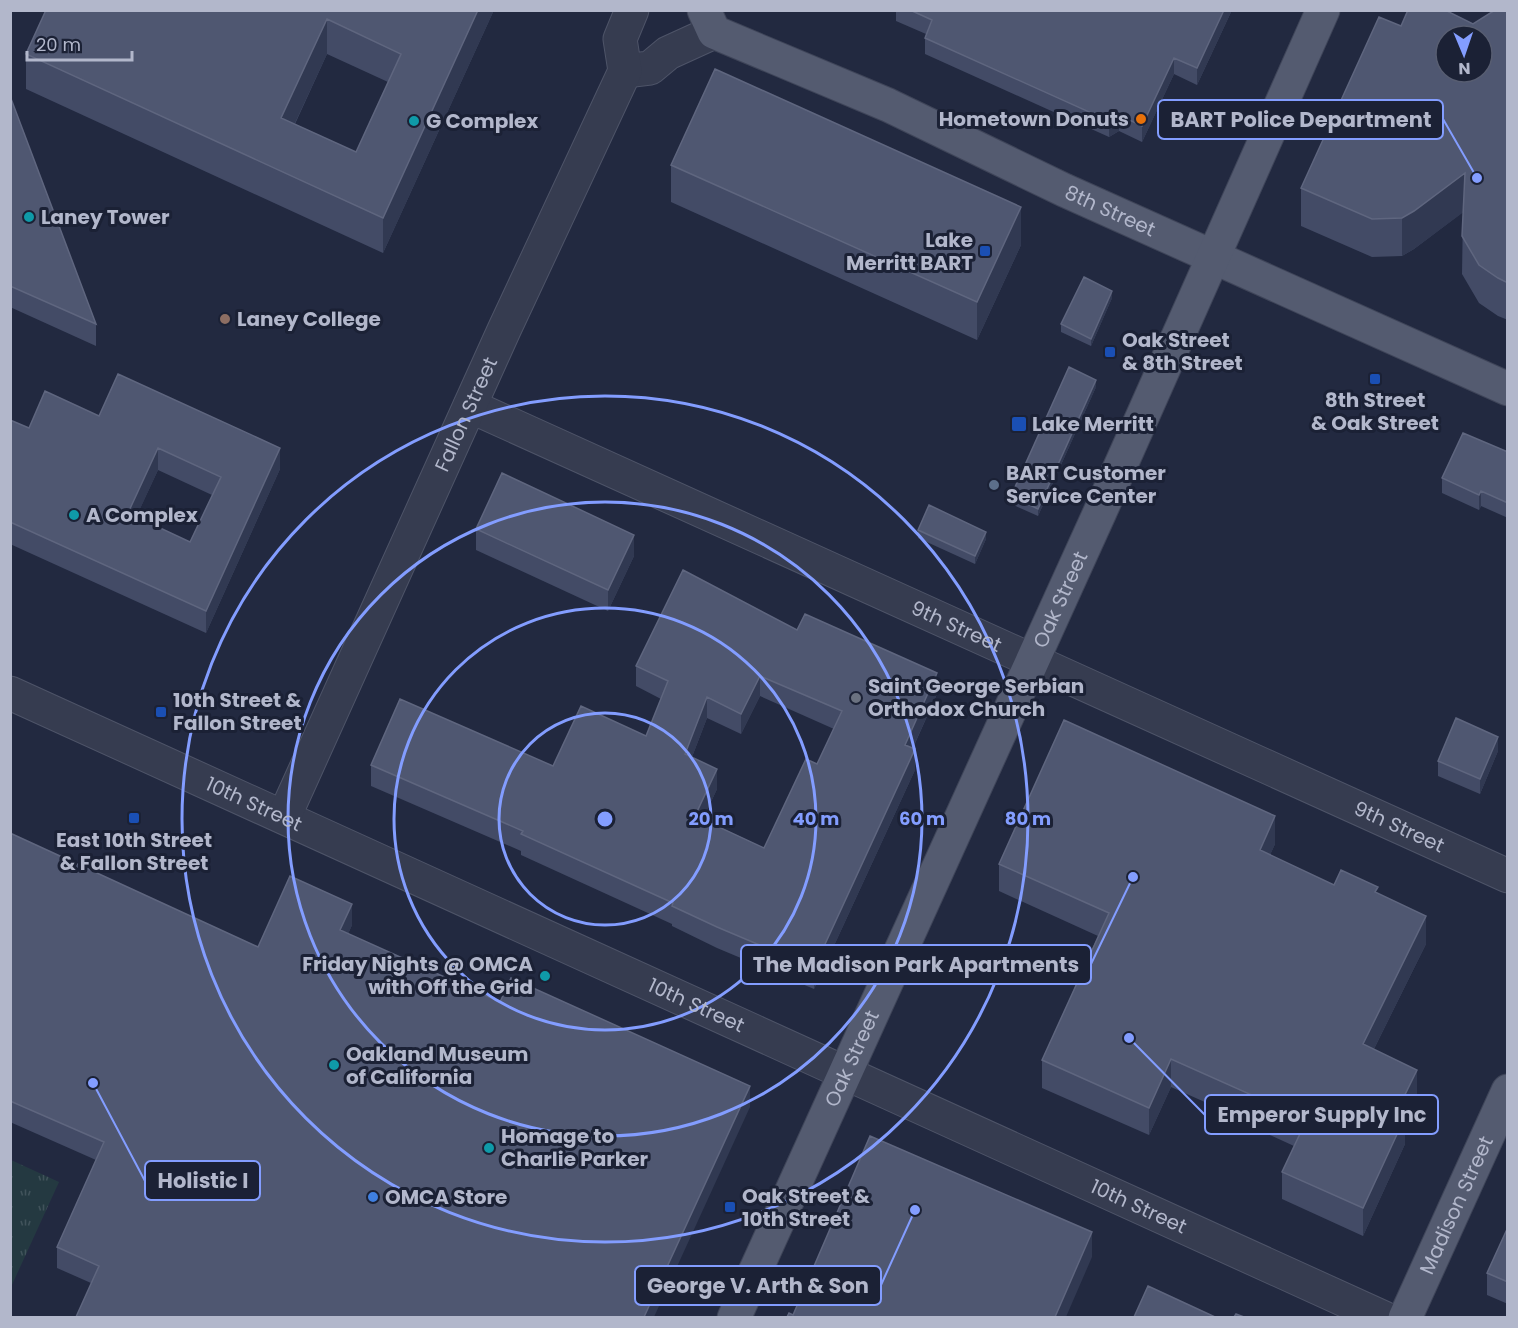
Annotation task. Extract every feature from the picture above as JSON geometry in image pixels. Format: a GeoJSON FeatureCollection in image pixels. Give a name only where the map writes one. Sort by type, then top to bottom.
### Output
{"type":"FeatureCollection","features":[{"type":"Feature","properties":{"kind":"main road","name":"Oak Street"},"geometry":{"type":"LineString","coordinates":[[734,1317],[1323,10]]}},
{"type":"Feature","properties":{"kind":"main road","name":"8th Street"},"geometry":{"type":"LineString","coordinates":[[709,21],[1064,190],[1508,389]]}},
{"type":"Feature","properties":{"kind":"main road","name":"Madison Street"},"geometry":{"type":"LineString","coordinates":[[1405,1317],[1508,1091]]}},
{"type":"Feature","properties":{"kind":"street"},"geometry":{"type":"LineString","coordinates":[[625,71],[620,39],[632,10]]}},
{"type":"Feature","properties":{"kind":"street","name":"8th Street"},"geometry":{"type":"LineString","coordinates":[[625,71],[650,68],[709,21]]}},
{"type":"Feature","properties":{"kind":"street","name":"Fallon Street"},"geometry":{"type":"LineString","coordinates":[[284,817],[625,71]]}},
{"type":"Feature","properties":{"kind":"street","name":"9th Street"},"geometry":{"type":"LineString","coordinates":[[470,406],[1508,876]]}},
{"type":"Feature","properties":{"kind":"street","name":"10th Street"},"geometry":{"type":"LineString","coordinates":[[10,693],[1384,1317]]}},
{"type":"Feature","properties":{"kind":"green space"},"geometry":{"type":"Polygon","coordinates":[[[11,1160],[59,1182],[11,1287],[11,1160]]]}},
{"type":"Feature","properties":{"kind":"building"},"geometry":{"type":"Polygon","coordinates":[[[46,10],[478,10],[383,218],[26,54],[46,10]],[[327,19],[281,118],[356,152],[401,54],[327,19]]]}},
{"type":"Feature","properties":{"kind":"building"},"geometry":{"type":"Polygon","coordinates":[[[910,10],[1224,10],[1197,68],[1174,58],[1142,126],[1119,115],[1109,121],[925,38],[932,20],[910,10]]]}},
{"type":"Feature","properties":{"kind":"building"},"geometry":{"type":"Polygon","coordinates":[[[1408,10],[1445,10],[1473,24],[1495,10],[1508,10],[1508,283],[1479,265],[1462,236],[1465,173],[1402,218],[1372,219],[1301,188],[1379,17],[1401,26],[1408,10]]]}},
{"type":"Feature","properties":{"kind":"building"},"geometry":{"type":"Polygon","coordinates":[[[715,69],[1021,207],[977,302],[671,165],[715,69]]]}},
{"type":"Feature","properties":{"kind":"building","name":"Laney Tower"},"geometry":{"type":"Polygon","coordinates":[[[10,96],[96,324],[10,286],[10,96]]]}},
{"type":"Feature","properties":{"kind":"building"},"geometry":{"type":"Polygon","coordinates":[[[1084,277],[1112,291],[1091,339],[1061,324],[1084,277]]]}},
{"type":"Feature","properties":{"kind":"building"},"geometry":{"type":"Polygon","coordinates":[[[1069,367],[1096,380],[1038,509],[1011,496],[1069,367]]]}},
{"type":"Feature","properties":{"kind":"building","name":"A Complex"},"geometry":{"type":"Polygon","coordinates":[[[118,374],[280,448],[206,611],[10,522],[10,420],[29,428],[45,391],[99,416],[118,374]],[[158,448],[128,513],[190,542],[221,477],[158,448]]]}},
{"type":"Feature","properties":{"kind":"building"},"geometry":{"type":"Polygon","coordinates":[[[1463,433],[1508,452],[1508,503],[1481,491],[1479,495],[1442,478],[1463,433]]]}},
{"type":"Feature","properties":{"kind":"building"},"geometry":{"type":"Polygon","coordinates":[[[502,473],[634,535],[608,590],[476,529],[502,473]]]}},
{"type":"Feature","properties":{"kind":"building"},"geometry":{"type":"Polygon","coordinates":[[[929,505],[986,532],[975,556],[918,530],[929,505]]]}},
{"type":"Feature","properties":{"kind":"building"},"geometry":{"type":"Polygon","coordinates":[[[683,570],[797,630],[805,614],[937,673],[905,745],[915,749],[814,968],[672,906],[673,903],[521,834],[523,831],[371,765],[400,699],[553,766],[581,706],[646,736],[668,681],[636,666],[683,570]],[[760,676],[741,714],[707,697],[685,754],[717,769],[695,816],[764,848],[806,759],[817,764],[842,711],[760,676]]]}},
{"type":"Feature","properties":{"kind":"building"},"geometry":{"type":"Polygon","coordinates":[[[1456,718],[1498,737],[1480,779],[1438,761],[1456,718]]]}},
{"type":"Feature","properties":{"kind":"building"},"geometry":{"type":"Polygon","coordinates":[[[1064,720],[1275,816],[1260,850],[1334,885],[1341,870],[1378,887],[1375,892],[1426,916],[1363,1044],[1417,1070],[1396,1113],[1405,1117],[1363,1208],[1282,1172],[1305,1123],[1261,1103],[1263,1100],[1171,1059],[1149,1108],[1042,1060],[1109,913],[999,864],[1064,720]]]}},
{"type":"Feature","properties":{"kind":"building","name":"Oakland Museum of California"},"geometry":{"type":"Polygon","coordinates":[[[10,833],[258,947],[290,876],[352,904],[340,930],[500,1002],[511,978],[750,1086],[644,1317],[76,1317],[99,1266],[57,1247],[104,1142],[10,1101],[10,833]]]}},
{"type":"Feature","properties":{"kind":"building"},"geometry":{"type":"Polygon","coordinates":[[[870,1136],[1092,1232],[1055,1317],[787,1317],[789,1313],[793,1315],[870,1136]]]}},
{"type":"Feature","properties":{"kind":"building"},"geometry":{"type":"Polygon","coordinates":[[[1508,1227],[1508,1282],[1487,1273],[1508,1227]]]}},
{"type":"Feature","properties":{"kind":"building"},"geometry":{"type":"Polygon","coordinates":[[[1148,1286],[1215,1317],[1134,1317],[1148,1286]]]}},
{"type":"Feature","properties":{"kind":"place","name":"Hometown Donuts"},"geometry":{"type":"Point","coordinates":[1141,119]}},
{"type":"Feature","properties":{"kind":"place","name":"G Complex"},"geometry":{"type":"Point","coordinates":[414,121]}},
{"type":"Feature","properties":{"kind":"place","name":"BART Police Department"},"geometry":{"type":"Point","coordinates":[1477,178]}},
{"type":"Feature","properties":{"kind":"place","name":"Laney Tower"},"geometry":{"type":"Point","coordinates":[29,217]}},
{"type":"Feature","properties":{"kind":"place","name":"Lake Merritt BART"},"geometry":{"type":"Point","coordinates":[985,251]}},
{"type":"Feature","properties":{"kind":"place","name":"Laney College"},"geometry":{"type":"Point","coordinates":[225,319]}},
{"type":"Feature","properties":{"kind":"place","name":"Oak Street & 8th Street"},"geometry":{"type":"Point","coordinates":[1110,352]}},
{"type":"Feature","properties":{"kind":"place","name":"8th Street & Oak Street"},"geometry":{"type":"Point","coordinates":[1375,379]}},
{"type":"Feature","properties":{"kind":"place","name":"Lake Merritt"},"geometry":{"type":"Point","coordinates":[1019,424]}},
{"type":"Feature","properties":{"kind":"place","name":"BART Customer Service Center"},"geometry":{"type":"Point","coordinates":[994,485]}},
{"type":"Feature","properties":{"kind":"place","name":"A Complex"},"geometry":{"type":"Point","coordinates":[74,515]}},
{"type":"Feature","properties":{"kind":"place","name":"Saint George Serbian Orthodox Church"},"geometry":{"type":"Point","coordinates":[856,698]}},
{"type":"Feature","properties":{"kind":"place","name":"10th Street & Fallon Street"},"geometry":{"type":"Point","coordinates":[161,712]}},
{"type":"Feature","properties":{"kind":"place","name":"East 10th Street & Fallon Street"},"geometry":{"type":"Point","coordinates":[134,818]}},
{"type":"Feature","properties":{"kind":"place","name":"The Madison Park Apartments"},"geometry":{"type":"Point","coordinates":[1133,877]}},
{"type":"Feature","properties":{"kind":"place","name":"Friday Nights @ OMCA with Off the Grid"},"geometry":{"type":"Point","coordinates":[545,976]}},
{"type":"Feature","properties":{"kind":"place","name":"Emperor Supply Inc"},"geometry":{"type":"Point","coordinates":[1129,1038]}},
{"type":"Feature","properties":{"kind":"place","name":"Oakland Museum of California"},"geometry":{"type":"Point","coordinates":[334,1065]}},
{"type":"Feature","properties":{"kind":"place","name":"Holistic I"},"geometry":{"type":"Point","coordinates":[93,1083]}},
{"type":"Feature","properties":{"kind":"place","name":"Homage to Charlie Parker"},"geometry":{"type":"Point","coordinates":[489,1148]}},
{"type":"Feature","properties":{"kind":"place","name":"OMCA Store"},"geometry":{"type":"Point","coordinates":[373,1197]}},
{"type":"Feature","properties":{"kind":"place","name":"Oak Street & 10th Street"},"geometry":{"type":"Point","coordinates":[730,1207]}},
{"type":"Feature","properties":{"kind":"place","name":"George V. Arth & Son"},"geometry":{"type":"Point","coordinates":[915,1210]}}]}
